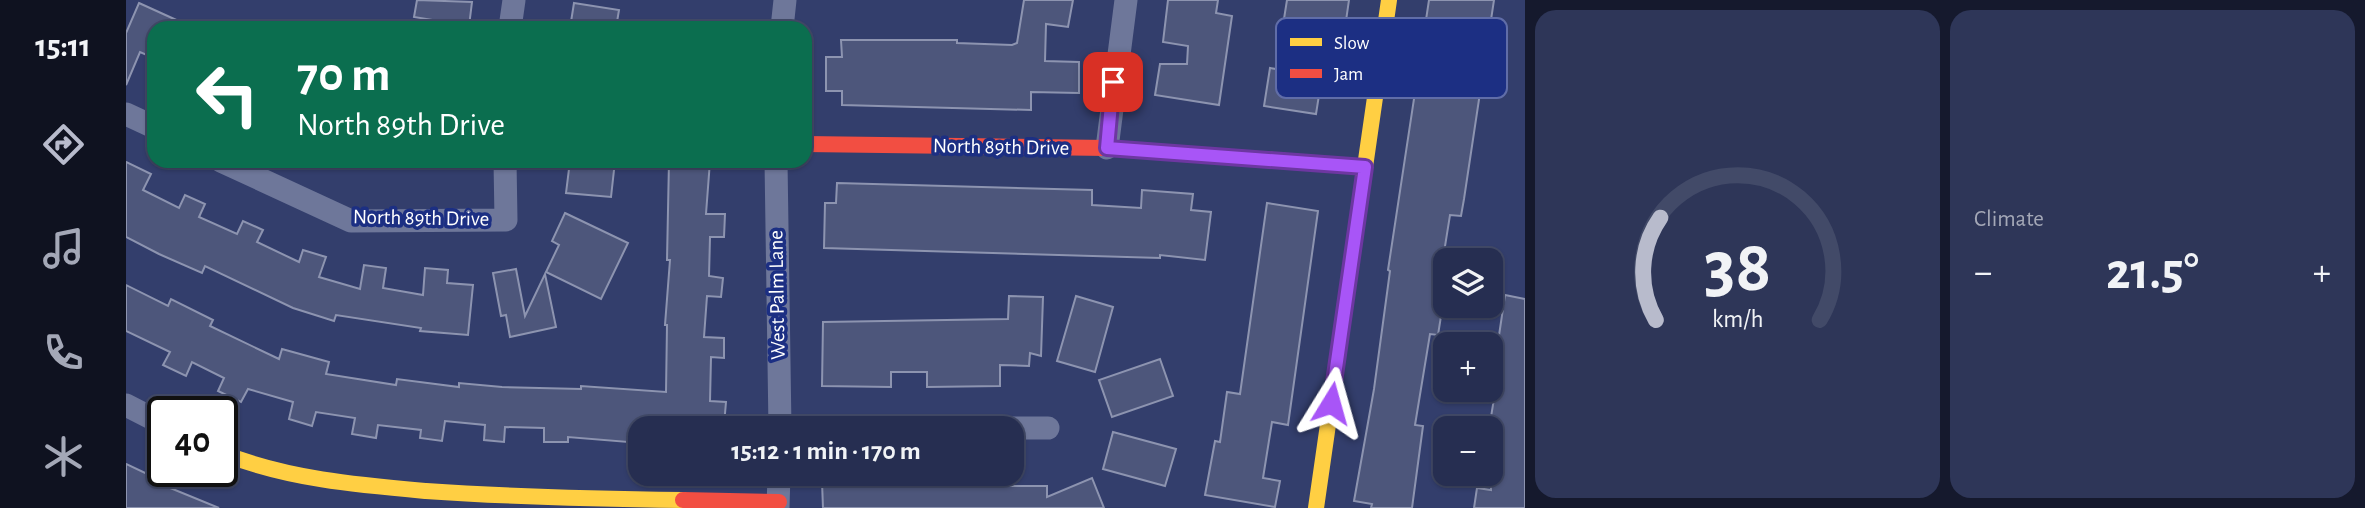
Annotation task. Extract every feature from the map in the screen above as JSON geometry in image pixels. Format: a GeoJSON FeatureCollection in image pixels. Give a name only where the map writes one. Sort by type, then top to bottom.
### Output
{"type":"FeatureCollection","features":[{"type":"Feature","properties":{"kind":"street"},"geometry":{"type":"LineString","coordinates":[[511,21],[514,0]]}},
{"type":"Feature","properties":{"kind":"street"},"geometry":{"type":"LineString","coordinates":[[783,21],[785,0]]}},
{"type":"Feature","properties":{"kind":"street"},"geometry":{"type":"LineString","coordinates":[[1107,148],[1126,0]]}},
{"type":"Feature","properties":{"kind":"street"},"geometry":{"type":"LineString","coordinates":[[1386,18],[1389,0]]}},
{"type":"Feature","properties":{"kind":"street"},"geometry":{"type":"LineString","coordinates":[[1316,508],[1375,98]]}},
{"type":"Feature","properties":{"kind":"street"},"geometry":{"type":"LineString","coordinates":[[126,114],[147,124]]}},
{"type":"Feature","properties":{"kind":"street","name":"North 89th Drive"},"geometry":{"type":"LineString","coordinates":[[812,144],[1107,148],[1365,167]]}},
{"type":"Feature","properties":{"kind":"street","name":"North 89th Drive"},"geometry":{"type":"LineString","coordinates":[[236,168],[351,221],[506,220],[505,168]]}},
{"type":"Feature","properties":{"kind":"street","name":"West Palm Lane"},"geometry":{"type":"LineString","coordinates":[[776,168],[780,416]]}},
{"type":"Feature","properties":{"kind":"street"},"geometry":{"type":"LineString","coordinates":[[126,405],[147,416]]}},
{"type":"Feature","properties":{"kind":"street"},"geometry":{"type":"LineString","coordinates":[[1024,428],[1048,428]]}},
{"type":"Feature","properties":{"kind":"street"},"geometry":{"type":"LineString","coordinates":[[238,459],[259,466],[341,483],[482,496],[779,505],[779,486]]}},
{"type":"Feature","properties":{"kind":"building"},"geometry":{"type":"Polygon","coordinates":[[[417,0],[472,2],[470,21],[438,21],[414,17],[417,0]]]}},
{"type":"Feature","properties":{"kind":"building"},"geometry":{"type":"Polygon","coordinates":[[[1024,0],[1073,0],[1068,27],[1046,24],[1045,61],[1079,62],[1079,93],[1031,92],[1031,110],[842,105],[842,91],[826,91],[826,57],[842,57],[841,40],[957,40],[957,43],[1012,45],[1017,43],[1024,0]]]}},
{"type":"Feature","properties":{"kind":"building"},"geometry":{"type":"Polygon","coordinates":[[[1168,0],[1218,0],[1216,13],[1232,16],[1219,105],[1155,95],[1160,64],[1187,64],[1188,46],[1163,42],[1168,0]]]}},
{"type":"Feature","properties":{"kind":"building"},"geometry":{"type":"Polygon","coordinates":[[[1287,0],[1349,0],[1346,18],[1284,18],[1287,0]]]}},
{"type":"Feature","properties":{"kind":"building"},"geometry":{"type":"Polygon","coordinates":[[[1429,0],[1494,0],[1491,18],[1426,18],[1429,0]]]}},
{"type":"Feature","properties":{"kind":"building"},"geometry":{"type":"Polygon","coordinates":[[[139,3],[179,21],[147,21],[147,55],[140,52],[126,85],[126,33],[139,3]]]}},
{"type":"Feature","properties":{"kind":"building"},"geometry":{"type":"Polygon","coordinates":[[[574,3],[619,10],[617,21],[571,21],[574,3]]]}},
{"type":"Feature","properties":{"kind":"building"},"geometry":{"type":"Polygon","coordinates":[[[1270,68],[1276,69],[1276,98],[1319,98],[1316,114],[1264,106],[1270,68]]]}},
{"type":"Feature","properties":{"kind":"building"},"geometry":{"type":"Polygon","coordinates":[[[1414,98],[1479,98],[1461,216],[1450,215],[1445,248],[1433,248],[1433,318],[1441,318],[1438,332],[1430,334],[1415,425],[1423,426],[1412,508],[1371,508],[1372,504],[1354,501],[1374,389],[1390,271],[1388,270],[1414,98]]]}},
{"type":"Feature","properties":{"kind":"building"},"geometry":{"type":"Polygon","coordinates":[[[126,162],[151,174],[143,190],[179,208],[185,195],[205,204],[199,217],[237,234],[243,221],[263,230],[257,242],[299,262],[303,250],[326,257],[319,277],[360,289],[364,265],[386,268],[383,288],[423,295],[425,268],[448,270],[447,283],[473,285],[468,335],[420,331],[421,328],[336,315],[334,321],[293,308],[205,266],[202,273],[159,254],[126,237],[126,162]]]}},
{"type":"Feature","properties":{"kind":"building"},"geometry":{"type":"Polygon","coordinates":[[[569,168],[614,168],[611,197],[566,193],[569,168]]]}},
{"type":"Feature","properties":{"kind":"building"},"geometry":{"type":"Polygon","coordinates":[[[669,168],[709,168],[706,214],[725,214],[724,237],[710,237],[709,276],[723,278],[721,297],[707,296],[704,337],[724,338],[724,358],[711,357],[710,401],[726,402],[725,416],[628,416],[628,442],[568,437],[568,442],[544,442],[544,428],[505,427],[504,442],[484,440],[485,425],[445,421],[442,441],[420,438],[421,430],[378,425],[376,438],[352,434],[355,418],[316,412],[312,426],[289,419],[293,402],[248,389],[241,402],[238,396],[228,396],[218,391],[224,378],[192,362],[186,376],[163,365],[170,352],[126,331],[126,285],[168,306],[171,299],[213,320],[210,326],[279,359],[282,349],[329,362],[326,374],[396,385],[397,379],[459,387],[459,383],[581,389],[581,386],[666,392],[665,325],[670,260],[667,260],[669,168]]]}},
{"type":"Feature","properties":{"kind":"building"},"geometry":{"type":"Polygon","coordinates":[[[837,183],[1092,190],[1092,205],[1141,208],[1142,190],[1193,194],[1191,210],[1211,212],[1205,260],[1160,255],[1160,258],[824,248],[825,203],[836,203],[837,183]]]}},
{"type":"Feature","properties":{"kind":"building"},"geometry":{"type":"Polygon","coordinates":[[[1267,203],[1318,211],[1288,425],[1272,422],[1263,478],[1280,481],[1275,507],[1205,495],[1215,441],[1220,442],[1227,392],[1240,394],[1267,203]]]}},
{"type":"Feature","properties":{"kind":"building"},"geometry":{"type":"Polygon","coordinates":[[[565,213],[628,243],[601,299],[546,272],[559,245],[552,241],[565,213]]]}},
{"type":"Feature","properties":{"kind":"building"},"geometry":{"type":"Polygon","coordinates":[[[516,269],[525,316],[545,274],[556,327],[510,337],[506,315],[501,316],[493,273],[516,269]]]}},
{"type":"Feature","properties":{"kind":"building"},"geometry":{"type":"Polygon","coordinates":[[[1505,295],[1525,299],[1525,508],[1474,508],[1477,488],[1491,490],[1491,486],[1503,486],[1503,416],[1491,416],[1493,402],[1503,402],[1503,332],[1500,332],[1505,295]]]}},
{"type":"Feature","properties":{"kind":"building"},"geometry":{"type":"Polygon","coordinates":[[[1009,296],[1043,297],[1041,356],[1030,353],[1029,366],[1000,365],[1000,386],[927,387],[927,372],[891,372],[891,387],[822,386],[823,322],[1008,319],[1009,296]]]}},
{"type":"Feature","properties":{"kind":"building"},"geometry":{"type":"Polygon","coordinates":[[[1076,296],[1113,307],[1095,372],[1057,361],[1076,296]]]}},
{"type":"Feature","properties":{"kind":"building"},"geometry":{"type":"Polygon","coordinates":[[[1160,359],[1173,396],[1112,417],[1099,380],[1160,359]]]}},
{"type":"Feature","properties":{"kind":"building"},"geometry":{"type":"Polygon","coordinates":[[[1113,432],[1176,449],[1165,486],[1103,469],[1113,432]]]}},
{"type":"Feature","properties":{"kind":"building"},"geometry":{"type":"Polygon","coordinates":[[[126,464],[147,474],[147,487],[168,487],[219,508],[126,508],[126,464]]]}},
{"type":"Feature","properties":{"kind":"building"},"geometry":{"type":"Polygon","coordinates":[[[1092,478],[1104,508],[823,508],[822,486],[1047,486],[1047,497],[1092,478]]]}},
{"type":"Feature","properties":{"kind":"traffic: slow"},"geometry":{"type":"LineString","coordinates":[[1386,18],[1389,0]]}},
{"type":"Feature","properties":{"kind":"traffic: slow"},"geometry":{"type":"LineString","coordinates":[[1316,508],[1375,98]]}},
{"type":"Feature","properties":{"kind":"traffic: slow"},"geometry":{"type":"LineString","coordinates":[[1258,159],[1365,167]]}},
{"type":"Feature","properties":{"kind":"traffic: slow"},"geometry":{"type":"LineString","coordinates":[[238,459],[322,480],[426,491],[683,500]]}},
{"type":"Feature","properties":{"kind":"traffic: jam"},"geometry":{"type":"LineString","coordinates":[[812,144],[1107,148],[1258,159]]}},
{"type":"Feature","properties":{"kind":"traffic: jam"},"geometry":{"type":"LineString","coordinates":[[683,500],[779,502]]}},
{"type":"Feature","properties":{"kind":"route"},"geometry":{"type":"LineString","coordinates":[[1113,82],[1107,148],[1365,167],[1331,403]]}}]}
